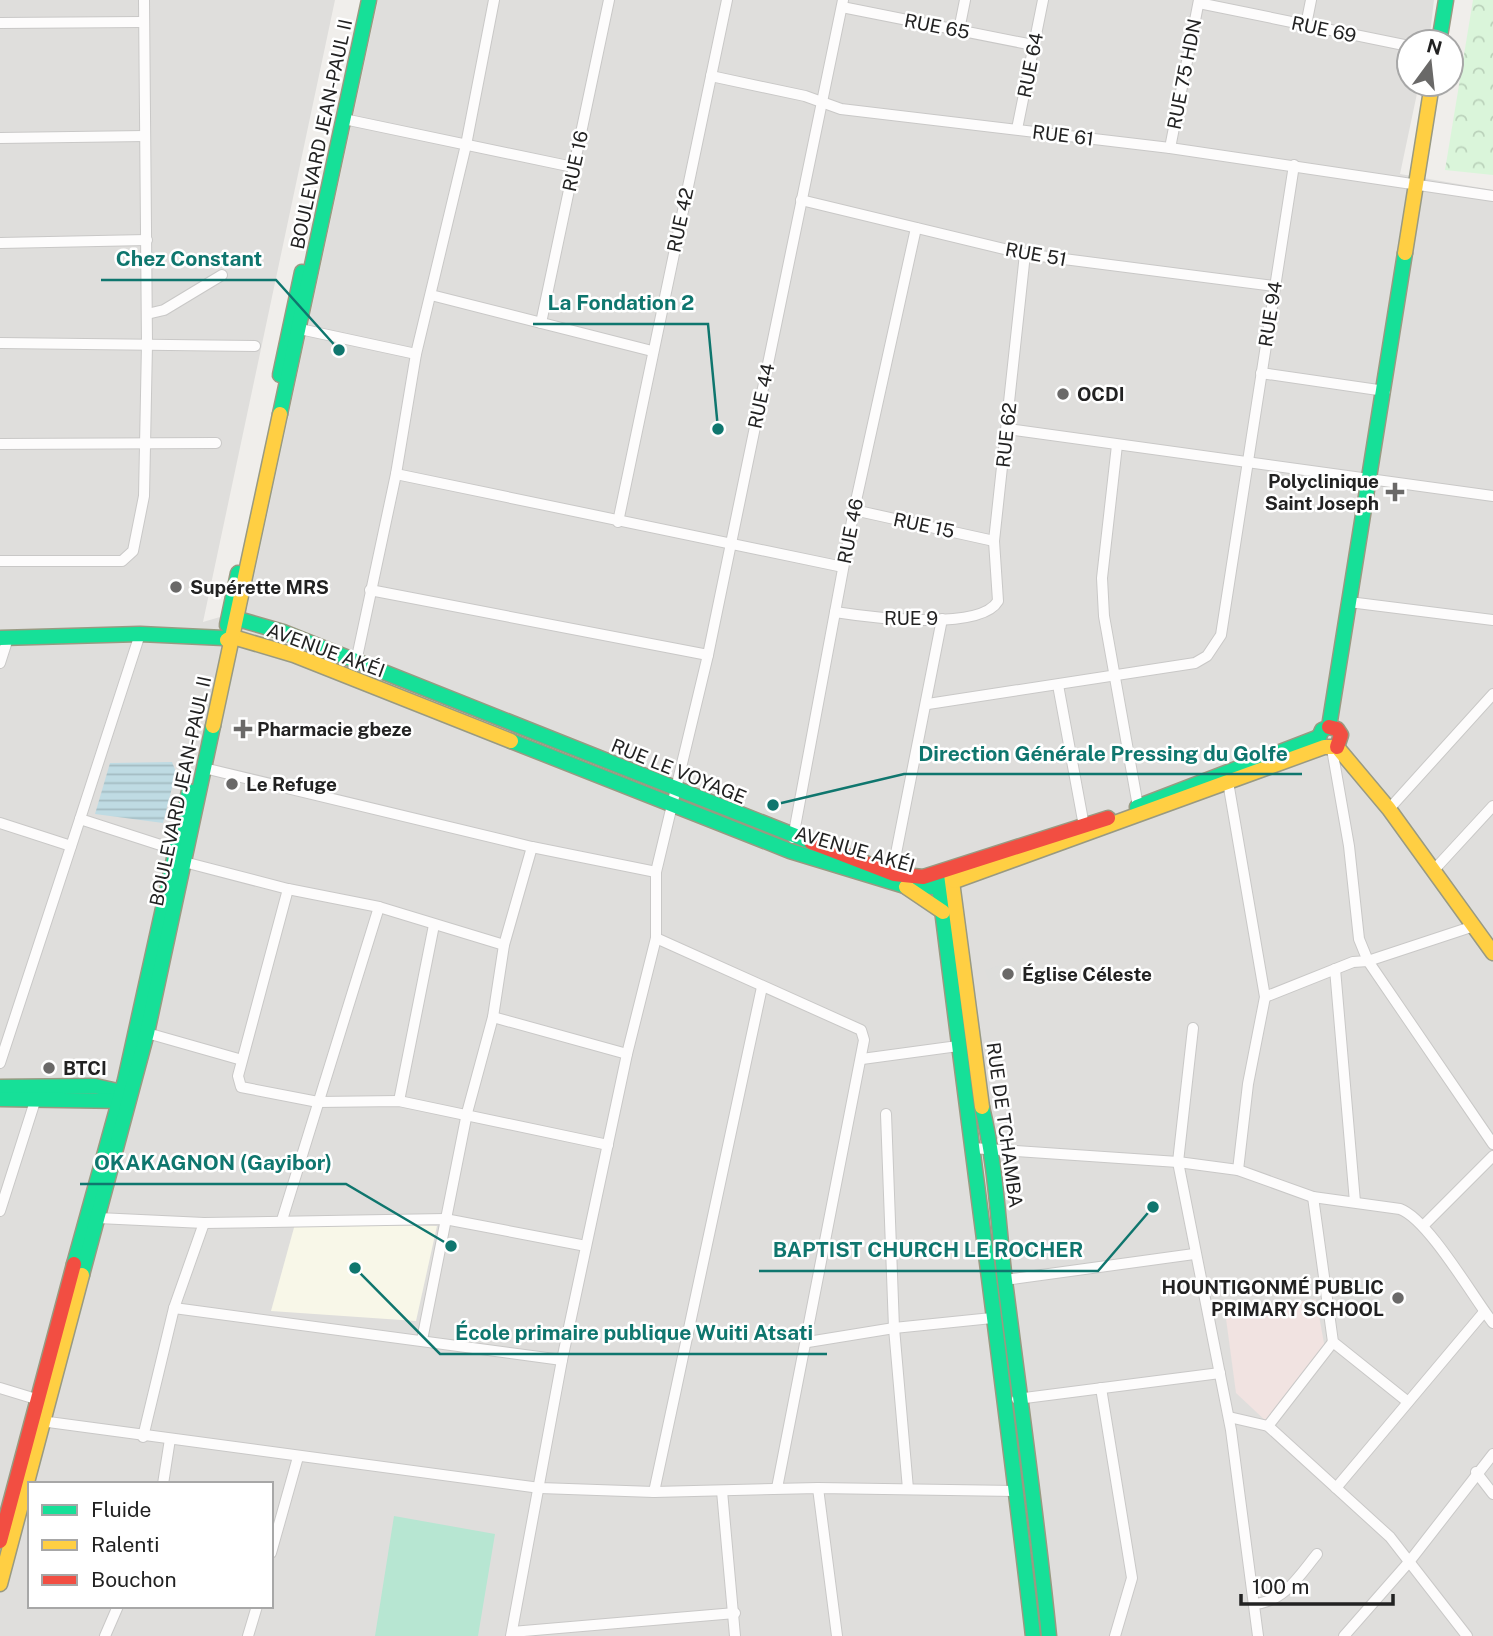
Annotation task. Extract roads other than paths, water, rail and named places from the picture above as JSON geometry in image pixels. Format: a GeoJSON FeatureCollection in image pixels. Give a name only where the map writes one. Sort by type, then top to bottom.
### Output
{"type":"FeatureCollection","features":[{"type":"Feature","properties":{"kind":"main road","name":"BOULEVARD JEAN-PAUL II"},"geometry":{"type":"LineString","coordinates":[[0,1584],[41,1421],[98,1218],[229,632],[360,0]]}},
{"type":"Feature","properties":{"kind":"main road","name":"BOULEVARD JEAN-PAUL II"},"geometry":{"type":"LineString","coordinates":[[0,1541],[36,1399],[124,1097],[148,1032],[180,856],[204,768],[229,632],[300,328],[369,0]]}},
{"type":"Feature","properties":{"kind":"main road"},"geometry":{"type":"LineString","coordinates":[[1441,28],[1446,0]]}},
{"type":"Feature","properties":{"kind":"main road"},"geometry":{"type":"LineString","coordinates":[[1430,98],[1328,741],[1389,808],[1493,953]]}},
{"type":"Feature","properties":{"kind":"main road","name":"AVENUE AKÉI"},"geometry":{"type":"LineString","coordinates":[[4,638],[229,632],[294,655],[670,806],[790,851],[892,878],[905,886],[945,878],[1139,812]]}},
{"type":"Feature","properties":{"kind":"main road","name":"RUE LE VOYAGE"},"geometry":{"type":"LineString","coordinates":[[229,632],[283,632],[892,878],[945,878],[1084,826],[1139,812],[1328,741]]}},
{"type":"Feature","properties":{"kind":"main road","name":"RUE DE TCHAMBA"},"geometry":{"type":"LineString","coordinates":[[945,878],[943,912],[957,1045],[992,1318],[1006,1398],[1032,1636]]}},
{"type":"Feature","properties":{"kind":"main road","name":"RUE DE TCHAMBA"},"geometry":{"type":"LineString","coordinates":[[945,878],[981,1101],[992,1149],[1005,1280],[1022,1399],[1049,1636]]}},
{"type":"Feature","properties":{"kind":"main road"},"geometry":{"type":"LineString","coordinates":[[905,886],[943,912]]}},
{"type":"Feature","properties":{"kind":"main road"},"geometry":{"type":"LineString","coordinates":[[0,1087],[38,1093]]}},
{"type":"Feature","properties":{"kind":"main road"},"geometry":{"type":"LineString","coordinates":[[0,1099],[38,1093],[92,1092],[124,1097]]}},
{"type":"Feature","properties":{"kind":"main road"},"geometry":{"type":"LineString","coordinates":[[92,1092],[124,1097]]}},
{"type":"Feature","properties":{"kind":"street"},"geometry":{"type":"LineString","coordinates":[[0,561],[122,561],[133,551],[144,496],[147,240],[144,0]]}},
{"type":"Feature","properties":{"kind":"street"},"geometry":{"type":"LineString","coordinates":[[356,662],[396,474],[416,354],[466,145],[495,0]]}},
{"type":"Feature","properties":{"kind":"street","name":"RUE 16"},"geometry":{"type":"LineString","coordinates":[[541,323],[609,0]]}},
{"type":"Feature","properties":{"kind":"street","name":"RUE 42"},"geometry":{"type":"LineString","coordinates":[[618,522],[727,0]]}},
{"type":"Feature","properties":{"kind":"street"},"geometry":{"type":"LineString","coordinates":[[960,30],[965,0]]}},
{"type":"Feature","properties":{"kind":"street","name":"RUE 64"},"geometry":{"type":"LineString","coordinates":[[1017,129],[1043,0]]}},
{"type":"Feature","properties":{"kind":"street"},"geometry":{"type":"LineString","coordinates":[[1306,25],[1311,0]]}},
{"type":"Feature","properties":{"kind":"street","name":"RUE 69"},"geometry":{"type":"LineString","coordinates":[[1199,1],[1395,43]]}},
{"type":"Feature","properties":{"kind":"street","name":"RUE 75 HDN"},"geometry":{"type":"LineString","coordinates":[[1170,148],[1199,1]]}},
{"type":"Feature","properties":{"kind":"street","name":"RUE 65"},"geometry":{"type":"LineString","coordinates":[[842,3],[1033,45]]}},
{"type":"Feature","properties":{"kind":"street","name":"RUE 44"},"geometry":{"type":"LineString","coordinates":[[511,1634],[562,1360],[627,1054],[656,938],[656,872],[708,655],[842,3]]}},
{"type":"Feature","properties":{"kind":"street"},"geometry":{"type":"LineString","coordinates":[[0,23],[143,22]]}},
{"type":"Feature","properties":{"kind":"street","name":"RUE 61"},"geometry":{"type":"LineString","coordinates":[[711,76],[841,108],[1170,148],[1493,196]]}},
{"type":"Feature","properties":{"kind":"street"},"geometry":{"type":"LineString","coordinates":[[344,118],[573,167]]}},
{"type":"Feature","properties":{"kind":"street"},"geometry":{"type":"LineString","coordinates":[[0,138],[145,136]]}},
{"type":"Feature","properties":{"kind":"street","name":"RUE 94"},"geometry":{"type":"LineString","coordinates":[[928,704],[1195,663],[1216,646],[1221,635],[1294,165]]}},
{"type":"Feature","properties":{"kind":"street","name":"RUE 51"},"geometry":{"type":"LineString","coordinates":[[801,200],[1025,254],[1275,286]]}},
{"type":"Feature","properties":{"kind":"street","name":"RUE 46"},"geometry":{"type":"LineString","coordinates":[[790,851],[854,510],[916,228]]}},
{"type":"Feature","properties":{"kind":"street"},"geometry":{"type":"LineString","coordinates":[[0,243],[147,240]]}},
{"type":"Feature","properties":{"kind":"street","name":"RUE 62"},"geometry":{"type":"LineString","coordinates":[[988,611],[994,608],[1000,593],[994,541],[1025,254]]}},
{"type":"Feature","properties":{"kind":"street"},"geometry":{"type":"LineString","coordinates":[[147,314],[164,310],[222,275]]}},
{"type":"Feature","properties":{"kind":"street"},"geometry":{"type":"LineString","coordinates":[[431,295],[652,351]]}},
{"type":"Feature","properties":{"kind":"street"},"geometry":{"type":"LineString","coordinates":[[300,328],[416,354]]}},
{"type":"Feature","properties":{"kind":"street"},"geometry":{"type":"LineString","coordinates":[[0,343],[147,342],[255,346]]}},
{"type":"Feature","properties":{"kind":"street"},"geometry":{"type":"LineString","coordinates":[[1261,373],[1385,391]]}},
{"type":"Feature","properties":{"kind":"street"},"geometry":{"type":"LineString","coordinates":[[1008,429],[1493,496]]}},
{"type":"Feature","properties":{"kind":"street"},"geometry":{"type":"LineString","coordinates":[[0,444],[145,441],[216,443]]}},
{"type":"Feature","properties":{"kind":"street"},"geometry":{"type":"LineString","coordinates":[[1117,445],[1102,578],[1104,616],[1139,812]]}},
{"type":"Feature","properties":{"kind":"street"},"geometry":{"type":"LineString","coordinates":[[396,474],[843,567]]}},
{"type":"Feature","properties":{"kind":"street","name":"RUE 15"},"geometry":{"type":"LineString","coordinates":[[854,510],[994,541]]}},
{"type":"Feature","properties":{"kind":"street"},"geometry":{"type":"LineString","coordinates":[[370,590],[708,655]]}},
{"type":"Feature","properties":{"kind":"street"},"geometry":{"type":"LineString","coordinates":[[1349,602],[1493,620]]}},
{"type":"Feature","properties":{"kind":"street","name":"RUE 9"},"geometry":{"type":"LineString","coordinates":[[835,612],[891,621],[942,619],[988,611]]}},
{"type":"Feature","properties":{"kind":"street"},"geometry":{"type":"LineString","coordinates":[[892,878],[928,704],[942,619]]}},
{"type":"Feature","properties":{"kind":"street"},"geometry":{"type":"LineString","coordinates":[[0,1063],[140,634]]}},
{"type":"Feature","properties":{"kind":"street"},"geometry":{"type":"LineString","coordinates":[[0,663],[4,638]]}},
{"type":"Feature","properties":{"kind":"street"},"geometry":{"type":"LineString","coordinates":[[1058,685],[1084,826]]}},
{"type":"Feature","properties":{"kind":"street"},"geometry":{"type":"LineString","coordinates":[[1389,808],[1493,694]]}},
{"type":"Feature","properties":{"kind":"street"},"geometry":{"type":"LineString","coordinates":[[1328,741],[1349,846],[1359,939],[1368,961],[1493,1144]]}},
{"type":"Feature","properties":{"kind":"street"},"geometry":{"type":"LineString","coordinates":[[204,768],[532,847],[656,872]]}},
{"type":"Feature","properties":{"kind":"street"},"geometry":{"type":"LineString","coordinates":[[1228,778],[1265,997],[1248,1084],[1238,1170]]}},
{"type":"Feature","properties":{"kind":"street"},"geometry":{"type":"LineString","coordinates":[[1433,871],[1493,806]]}},
{"type":"Feature","properties":{"kind":"street"},"geometry":{"type":"LineString","coordinates":[[80,819],[180,856],[288,889],[379,907],[504,945]]}},
{"type":"Feature","properties":{"kind":"street"},"geometry":{"type":"LineString","coordinates":[[0,823],[71,846]]}},
{"type":"Feature","properties":{"kind":"street"},"geometry":{"type":"LineString","coordinates":[[422,1340],[467,1113],[493,1017],[504,945],[532,847]]}},
{"type":"Feature","properties":{"kind":"street"},"geometry":{"type":"LineString","coordinates":[[288,889],[237,1080],[244,1090],[318,1102],[399,1101],[467,1113],[608,1145]]}},
{"type":"Feature","properties":{"kind":"street"},"geometry":{"type":"LineString","coordinates":[[282,1220],[379,907]]}},
{"type":"Feature","properties":{"kind":"street"},"geometry":{"type":"LineString","coordinates":[[399,1101],[434,925]]}},
{"type":"Feature","properties":{"kind":"street"},"geometry":{"type":"LineString","coordinates":[[1265,997],[1335,969],[1368,961],[1474,926]]}},
{"type":"Feature","properties":{"kind":"street"},"geometry":{"type":"LineString","coordinates":[[656,938],[861,1030],[864,1040],[777,1488]]}},
{"type":"Feature","properties":{"kind":"street"},"geometry":{"type":"LineString","coordinates":[[1335,969],[1355,1202]]}},
{"type":"Feature","properties":{"kind":"street"},"geometry":{"type":"LineString","coordinates":[[654,1492],[762,987]]}},
{"type":"Feature","properties":{"kind":"street"},"geometry":{"type":"LineString","coordinates":[[493,1017],[627,1054]]}},
{"type":"Feature","properties":{"kind":"street"},"geometry":{"type":"LineString","coordinates":[[1193,1028],[1178,1162],[1229,1417],[1258,1636]]}},
{"type":"Feature","properties":{"kind":"street"},"geometry":{"type":"LineString","coordinates":[[148,1032],[242,1060]]}},
{"type":"Feature","properties":{"kind":"street"},"geometry":{"type":"LineString","coordinates":[[862,1059],[957,1045]]}},
{"type":"Feature","properties":{"kind":"street"},"geometry":{"type":"LineString","coordinates":[[0,1211],[38,1093]]}},
{"type":"Feature","properties":{"kind":"street"},"geometry":{"type":"LineString","coordinates":[[886,1114],[894,1328],[908,1489]]}},
{"type":"Feature","properties":{"kind":"street"},"geometry":{"type":"LineString","coordinates":[[972,1148],[1178,1162],[1238,1170],[1313,1197],[1409,1212],[1423,1226],[1493,1323]]}},
{"type":"Feature","properties":{"kind":"street"},"geometry":{"type":"LineString","coordinates":[[1423,1226],[1493,1156]]}},
{"type":"Feature","properties":{"kind":"street"},"geometry":{"type":"LineString","coordinates":[[1313,1197],[1333,1342],[1408,1402]]}},
{"type":"Feature","properties":{"kind":"street"},"geometry":{"type":"LineString","coordinates":[[98,1218],[204,1223],[445,1219],[586,1246]]}},
{"type":"Feature","properties":{"kind":"street"},"geometry":{"type":"LineString","coordinates":[[144,1437],[174,1308],[204,1223]]}},
{"type":"Feature","properties":{"kind":"street"},"geometry":{"type":"LineString","coordinates":[[1005,1280],[1195,1254]]}},
{"type":"Feature","properties":{"kind":"street"},"geometry":{"type":"LineString","coordinates":[[174,1308],[562,1360]]}},
{"type":"Feature","properties":{"kind":"street"},"geometry":{"type":"LineString","coordinates":[[1336,1488],[1484,1312]]}},
{"type":"Feature","properties":{"kind":"street"},"geometry":{"type":"LineString","coordinates":[[807,1342],[894,1328],[992,1318]]}},
{"type":"Feature","properties":{"kind":"street"},"geometry":{"type":"LineString","coordinates":[[1268,1426],[1333,1342]]}},
{"type":"Feature","properties":{"kind":"street"},"geometry":{"type":"LineString","coordinates":[[1006,1398],[1022,1399],[1220,1373]]}},
{"type":"Feature","properties":{"kind":"street"},"geometry":{"type":"LineString","coordinates":[[0,1388],[36,1399]]}},
{"type":"Feature","properties":{"kind":"street"},"geometry":{"type":"LineString","coordinates":[[1101,1388],[1132,1578],[1115,1636]]}},
{"type":"Feature","properties":{"kind":"street"},"geometry":{"type":"LineString","coordinates":[[1229,1417],[1268,1426],[1402,1548],[1409,1562],[1467,1636]]}},
{"type":"Feature","properties":{"kind":"street"},"geometry":{"type":"LineString","coordinates":[[41,1421],[144,1437],[540,1488],[654,1492],[777,1488],[1015,1491]]}},
{"type":"Feature","properties":{"kind":"street"},"geometry":{"type":"LineString","coordinates":[[163,1482],[170,1439]]}},
{"type":"Feature","properties":{"kind":"street"},"geometry":{"type":"LineString","coordinates":[[1344,1636],[1409,1562],[1476,1472],[1493,1454]]}},
{"type":"Feature","properties":{"kind":"street"},"geometry":{"type":"LineString","coordinates":[[273,1546],[298,1457]]}},
{"type":"Feature","properties":{"kind":"street"},"geometry":{"type":"LineString","coordinates":[[1476,1472],[1493,1494]]}},
{"type":"Feature","properties":{"kind":"street"},"geometry":{"type":"LineString","coordinates":[[817,1488],[837,1636]]}},
{"type":"Feature","properties":{"kind":"street"},"geometry":{"type":"LineString","coordinates":[[722,1490],[735,1636]]}},
{"type":"Feature","properties":{"kind":"street"},"geometry":{"type":"LineString","coordinates":[[1254,1604],[1269,1603],[1281,1597],[1317,1554]]}},
{"type":"Feature","properties":{"kind":"street"},"geometry":{"type":"LineString","coordinates":[[105,1636],[117,1608]]}},
{"type":"Feature","properties":{"kind":"street"},"geometry":{"type":"LineString","coordinates":[[248,1636],[256,1608]]}},
{"type":"Feature","properties":{"kind":"street"},"geometry":{"type":"LineString","coordinates":[[511,1634],[735,1613]]}},
{"type":"Feature","properties":{"kind":"water"},"geometry":{"type":"Polygon","coordinates":[[[172,762],[176,772],[163,823],[95,814],[110,763],[172,762]]]}},
{"type":"Feature","properties":{"kind":"place","name":"Chez Constant"},"geometry":{"type":"Point","coordinates":[339,350]}},
{"type":"Feature","properties":{"kind":"place","name":"OCDI"},"geometry":{"type":"Point","coordinates":[1063,394]}},
{"type":"Feature","properties":{"kind":"place","name":"La Fondation 2"},"geometry":{"type":"Point","coordinates":[718,429]}},
{"type":"Feature","properties":{"kind":"place","name":"Polyclinique Saint Joseph"},"geometry":{"type":"Point","coordinates":[1395,492]}},
{"type":"Feature","properties":{"kind":"place","name":"Supérette MRS"},"geometry":{"type":"Point","coordinates":[176,587]}},
{"type":"Feature","properties":{"kind":"place","name":"Pharmacie gbeze"},"geometry":{"type":"Point","coordinates":[243,729]}},
{"type":"Feature","properties":{"kind":"place","name":"Le Refuge"},"geometry":{"type":"Point","coordinates":[232,784]}},
{"type":"Feature","properties":{"kind":"place","name":"Direction Générale Pressing du Golfe"},"geometry":{"type":"Point","coordinates":[773,805]}},
{"type":"Feature","properties":{"kind":"place","name":"Église Céleste"},"geometry":{"type":"Point","coordinates":[1008,974]}},
{"type":"Feature","properties":{"kind":"place","name":"BTCI"},"geometry":{"type":"Point","coordinates":[49,1068]}},
{"type":"Feature","properties":{"kind":"place","name":"BAPTIST CHURCH LE ROCHER"},"geometry":{"type":"Point","coordinates":[1153,1207]}},
{"type":"Feature","properties":{"kind":"place","name":"OKAKAGNON (Gayibor)"},"geometry":{"type":"Point","coordinates":[451,1246]}},
{"type":"Feature","properties":{"kind":"place","name":"École primaire publique Wuiti Atsati"},"geometry":{"type":"Point","coordinates":[355,1268]}},
{"type":"Feature","properties":{"kind":"place","name":"HOUNTIGONMÉ PUBLIC PRIMARY SCHOOL"},"geometry":{"type":"Point","coordinates":[1398,1298]}}]}
